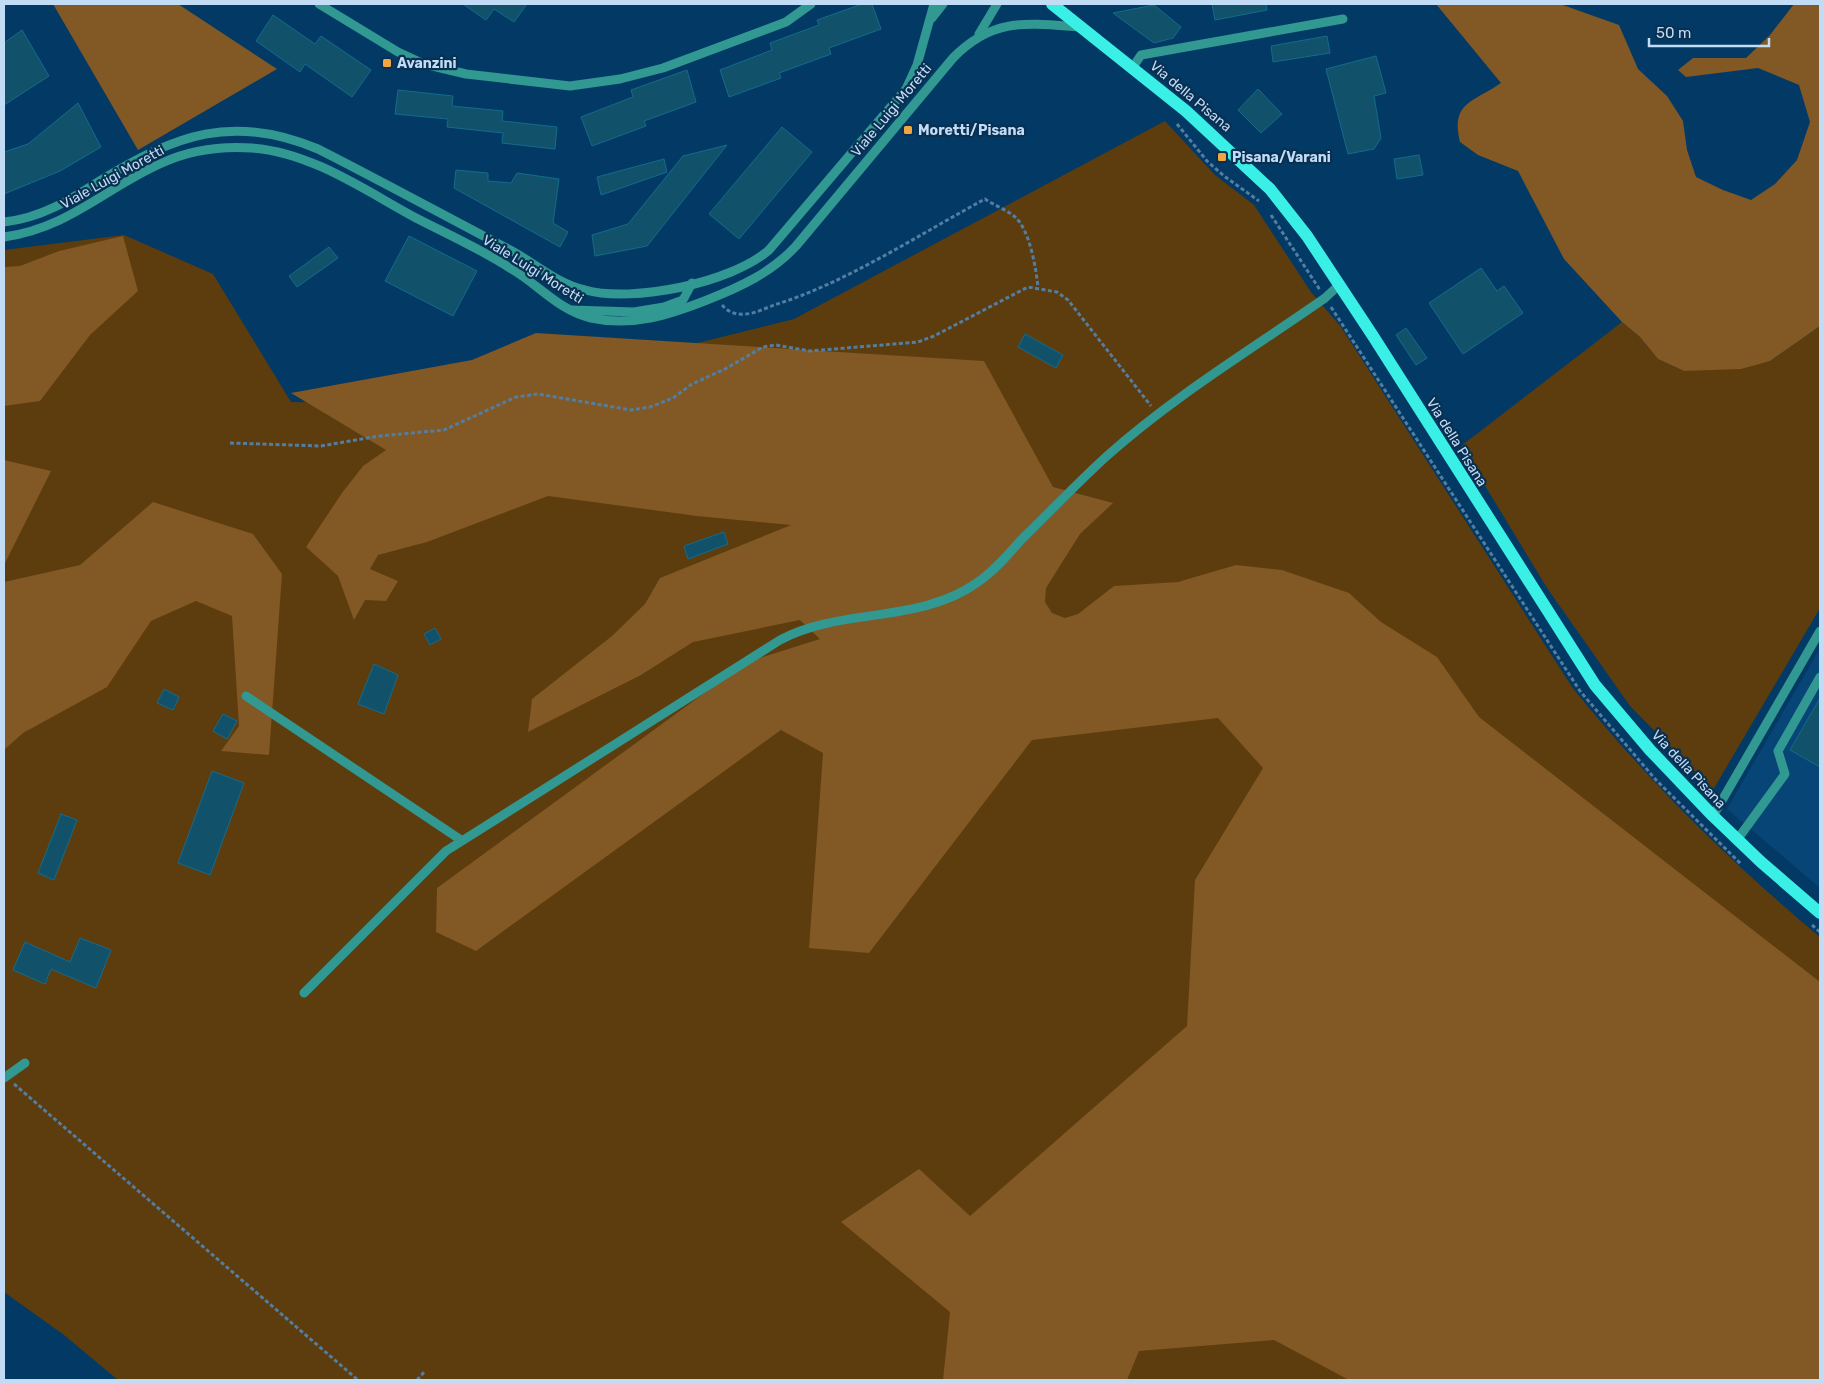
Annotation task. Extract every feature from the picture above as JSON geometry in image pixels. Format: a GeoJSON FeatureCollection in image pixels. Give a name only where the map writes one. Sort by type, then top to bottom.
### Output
{"type":"FeatureCollection","features":[{"type":"Feature","properties":{"kind":"main road","name":"Via della Pisana"},"geometry":{"type":"LineString","coordinates":[[1052,4],[1133,67],[1222,142],[1270,189],[1295,220],[1339,285],[1586,673],[1644,743],[1712,816],[1820,913]]}},
{"type":"Feature","properties":{"kind":"street"},"geometry":{"type":"LineString","coordinates":[[319,4],[394,50],[424,64],[466,74],[570,86],[620,80],[663,68],[786,22],[811,4]]}},
{"type":"Feature","properties":{"kind":"street","name":"Viale Luigi Moretti"},"geometry":{"type":"LineString","coordinates":[[4,222],[26,219],[50,210],[140,157],[172,142],[207,133],[252,131],[283,137],[318,149],[578,288],[596,293],[632,294],[692,283],[736,270],[757,260],[789,228],[906,89],[917,65],[934,4]]}},
{"type":"Feature","properties":{"kind":"street","name":"Viale Luigi Moretti"},"geometry":{"type":"LineString","coordinates":[[928,23],[942,4]]}},
{"type":"Feature","properties":{"kind":"street","name":"Viale Luigi Moretti"},"geometry":{"type":"LineString","coordinates":[[976,38],[997,4]]}},
{"type":"Feature","properties":{"kind":"street"},"geometry":{"type":"LineString","coordinates":[[1133,67],[1141,55],[1343,19]]}},
{"type":"Feature","properties":{"kind":"street","name":"Viale Luigi Moretti"},"geometry":{"type":"LineString","coordinates":[[4,237],[26,234],[56,224],[150,168],[182,155],[211,149],[260,149],[300,159],[355,185],[512,269],[569,310],[604,320],[639,320],[675,313],[760,276],[790,252],[952,58],[976,38],[996,28],[1026,24],[1083,27]]}},
{"type":"Feature","properties":{"kind":"street"},"geometry":{"type":"LineString","coordinates":[[569,310],[628,312],[664,307],[683,300],[692,283]]}},
{"type":"Feature","properties":{"kind":"street"},"geometry":{"type":"LineString","coordinates":[[304,993],[446,851],[665,711],[796,632],[826,622],[927,605],[957,594],[978,583],[1107,456],[1157,415],[1325,298],[1339,285]]}},
{"type":"Feature","properties":{"kind":"street"},"geometry":{"type":"LineString","coordinates":[[1712,816],[1820,631]]}},
{"type":"Feature","properties":{"kind":"street"},"geometry":{"type":"LineString","coordinates":[[1737,840],[1785,774],[1778,751],[1820,677]]}},
{"type":"Feature","properties":{"kind":"street"},"geometry":{"type":"LineString","coordinates":[[246,696],[462,840]]}},
{"type":"Feature","properties":{"kind":"street"},"geometry":{"type":"LineString","coordinates":[[5,1077],[25,1063]]}},
{"type":"Feature","properties":{"kind":"path"},"geometry":{"type":"LineString","coordinates":[[1176,123],[1224,176],[1265,206]]}},
{"type":"Feature","properties":{"kind":"path"},"geometry":{"type":"LineString","coordinates":[[715,297],[726,310],[746,315],[783,303],[865,265],[985,199],[1016,218],[1026,236],[1036,269],[1038,287]]}},
{"type":"Feature","properties":{"kind":"path"},"geometry":{"type":"LineString","coordinates":[[1270,214],[1434,462],[1559,662],[1580,691],[1656,780],[1742,866]]}},
{"type":"Feature","properties":{"kind":"path"},"geometry":{"type":"LineString","coordinates":[[230,443],[321,446],[379,436],[444,430],[516,397],[538,394],[622,409],[650,406],[673,398],[692,384],[725,369],[763,347],[776,345],[810,351],[918,342],[934,336],[1028,287],[1038,287],[1057,292],[1068,300],[1157,415]]}},
{"type":"Feature","properties":{"kind":"path"},"geometry":{"type":"LineString","coordinates":[[1808,922],[1820,932]]}},
{"type":"Feature","properties":{"kind":"path"},"geometry":{"type":"LineString","coordinates":[[5,1077],[358,1380]]}},
{"type":"Feature","properties":{"kind":"path"},"geometry":{"type":"LineString","coordinates":[[417,1380],[425,1371]]}},
{"type":"Feature","properties":{"kind":"shaded area"},"geometry":{"type":"Polygon","coordinates":[[[53,4],[178,4],[277,69],[138,150],[53,4]]]}},
{"type":"Feature","properties":{"kind":"shaded area"},"geometry":{"type":"Polygon","coordinates":[[[1436,4],[1560,4],[1619,25],[1638,69],[1667,96],[1683,121],[1687,150],[1696,177],[1723,190],[1751,200],[1775,184],[1797,160],[1810,122],[1799,85],[1758,68],[1686,77],[1678,70],[1693,58],[1746,58],[1770,35],[1794,4],[1820,4],[1820,326],[1770,361],[1741,369],[1684,371],[1658,359],[1640,337],[1622,322],[1564,259],[1518,171],[1478,155],[1460,142],[1458,119],[1461,111],[1474,99],[1501,83],[1436,4]]]}},
{"type":"Feature","properties":{"kind":"shaded area"},"geometry":{"type":"Polygon","coordinates":[[[1165,121],[1215,175],[1254,205],[1311,292],[1341,327],[1572,687],[1629,754],[1690,818],[1753,879],[1820,937],[1820,1380],[118,1380],[64,1335],[4,1292],[4,250],[124,235],[213,274],[291,402],[411,404],[657,353],[794,319],[1165,121]]]}},
{"type":"Feature","properties":{"kind":"shaded area"},"geometry":{"type":"Polygon","coordinates":[[[123,236],[138,291],[90,335],[40,401],[4,406],[4,267],[20,266],[59,251],[123,236]]]}},
{"type":"Feature","properties":{"kind":"shaded area"},"geometry":{"type":"Polygon","coordinates":[[[1622,322],[1640,337],[1658,359],[1684,371],[1770,361],[1820,326],[1820,608],[1713,790],[1630,706],[1547,588],[1461,446],[1622,322]]]}},
{"type":"Feature","properties":{"kind":"shaded area"},"geometry":{"type":"Polygon","coordinates":[[[536,333],[984,361],[1053,487],[1113,503],[1080,534],[1046,588],[1045,602],[1052,613],[1065,618],[1078,614],[1114,586],[1178,582],[1236,565],[1282,570],[1349,593],[1381,622],[1437,657],[1479,717],[1820,982],[1820,1380],[1349,1380],[1274,1340],[1139,1351],[1127,1380],[943,1380],[950,1312],[841,1222],[919,1169],[970,1216],[1187,1026],[1195,880],[1263,768],[1218,718],[1032,740],[869,953],[809,948],[823,753],[781,730],[476,951],[436,932],[437,888],[747,662],[820,639],[800,620],[693,642],[641,675],[528,732],[532,699],[612,636],[645,604],[660,578],[791,525],[697,516],[548,496],[427,542],[378,555],[370,569],[398,581],[386,601],[365,600],[354,620],[338,576],[306,547],[342,493],[363,466],[386,450],[291,393],[472,360],[536,333]]]}},
{"type":"Feature","properties":{"kind":"shaded area"},"geometry":{"type":"Polygon","coordinates":[[[4,460],[51,471],[4,565],[4,460]]]}},
{"type":"Feature","properties":{"kind":"shaded area"},"geometry":{"type":"Polygon","coordinates":[[[153,502],[253,534],[282,574],[269,755],[221,751],[239,726],[232,616],[196,601],[151,621],[107,687],[23,733],[4,750],[4,582],[80,565],[153,502]]]}},
{"type":"Feature","properties":{"kind":"shaded area"},"geometry":{"type":"Polygon","coordinates":[[[1820,648],[1820,888],[1727,809],[1820,648]]]}},
{"type":"Feature","properties":{"kind":"building"},"geometry":{"type":"Polygon","coordinates":[[[463,4],[527,4],[514,22],[494,9],[486,20],[463,4]]]}},
{"type":"Feature","properties":{"kind":"building"},"geometry":{"type":"Polygon","coordinates":[[[862,4],[872,4],[881,29],[829,48],[831,54],[779,73],[781,78],[729,97],[720,70],[772,50],[770,43],[819,25],[817,20],[862,4]]]}},
{"type":"Feature","properties":{"kind":"building"},"geometry":{"type":"Polygon","coordinates":[[[1212,4],[1266,4],[1267,10],[1215,20],[1212,4]]]}},
{"type":"Feature","properties":{"kind":"building"},"geometry":{"type":"Polygon","coordinates":[[[1154,5],[1181,27],[1173,38],[1154,43],[1113,13],[1154,5]]]}},
{"type":"Feature","properties":{"kind":"building"},"geometry":{"type":"Polygon","coordinates":[[[273,15],[315,44],[321,36],[371,70],[352,97],[305,64],[300,72],[256,41],[273,15]]]}},
{"type":"Feature","properties":{"kind":"building"},"geometry":{"type":"Polygon","coordinates":[[[22,30],[49,76],[4,105],[4,43],[22,30]]]}},
{"type":"Feature","properties":{"kind":"building"},"geometry":{"type":"Polygon","coordinates":[[[1327,36],[1330,53],[1273,62],[1271,46],[1327,36]]]}},
{"type":"Feature","properties":{"kind":"building"},"geometry":{"type":"Polygon","coordinates":[[[1376,56],[1386,93],[1374,96],[1381,138],[1374,149],[1348,154],[1326,69],[1376,56]]]}},
{"type":"Feature","properties":{"kind":"building"},"geometry":{"type":"Polygon","coordinates":[[[687,70],[696,102],[644,121],[646,126],[592,146],[581,117],[633,97],[631,90],[687,70]]]}},
{"type":"Feature","properties":{"kind":"building"},"geometry":{"type":"Polygon","coordinates":[[[1258,89],[1282,114],[1261,133],[1238,110],[1258,89]]]}},
{"type":"Feature","properties":{"kind":"building"},"geometry":{"type":"Polygon","coordinates":[[[398,90],[453,96],[452,106],[503,111],[502,121],[557,127],[555,149],[502,143],[503,133],[447,127],[448,119],[395,114],[398,90]]]}},
{"type":"Feature","properties":{"kind":"building"},"geometry":{"type":"Polygon","coordinates":[[[78,103],[101,147],[60,171],[4,194],[4,152],[28,144],[78,103]]]}},
{"type":"Feature","properties":{"kind":"building"},"geometry":{"type":"Polygon","coordinates":[[[782,127],[812,152],[739,239],[709,214],[782,127]]]}},
{"type":"Feature","properties":{"kind":"building"},"geometry":{"type":"Polygon","coordinates":[[[727,145],[647,246],[595,256],[592,235],[628,224],[683,156],[727,145]]]}},
{"type":"Feature","properties":{"kind":"building"},"geometry":{"type":"Polygon","coordinates":[[[1419,155],[1423,175],[1397,179],[1394,159],[1419,155]]]}},
{"type":"Feature","properties":{"kind":"building"},"geometry":{"type":"Polygon","coordinates":[[[664,159],[667,172],[601,195],[597,177],[664,159]]]}},
{"type":"Feature","properties":{"kind":"building"},"geometry":{"type":"Polygon","coordinates":[[[456,170],[488,173],[488,181],[511,183],[517,173],[559,179],[553,223],[568,232],[560,247],[454,188],[456,170]]]}},
{"type":"Feature","properties":{"kind":"building"},"geometry":{"type":"Polygon","coordinates":[[[409,236],[477,271],[453,316],[385,281],[409,236]]]}},
{"type":"Feature","properties":{"kind":"building"},"geometry":{"type":"Polygon","coordinates":[[[329,247],[338,258],[297,287],[289,276],[329,247]]]}},
{"type":"Feature","properties":{"kind":"building"},"geometry":{"type":"Polygon","coordinates":[[[1481,268],[1497,291],[1504,286],[1523,313],[1463,354],[1429,303],[1481,268]]]}},
{"type":"Feature","properties":{"kind":"building"},"geometry":{"type":"Polygon","coordinates":[[[1406,328],[1427,358],[1416,365],[1396,335],[1406,328]]]}},
{"type":"Feature","properties":{"kind":"building"},"geometry":{"type":"Polygon","coordinates":[[[1025,334],[1063,355],[1056,368],[1018,347],[1025,334]]]}},
{"type":"Feature","properties":{"kind":"building"},"geometry":{"type":"Polygon","coordinates":[[[724,532],[728,544],[688,559],[684,546],[724,532]]]}},
{"type":"Feature","properties":{"kind":"building"},"geometry":{"type":"Polygon","coordinates":[[[435,628],[441,639],[430,645],[424,634],[435,628]]]}},
{"type":"Feature","properties":{"kind":"building"},"geometry":{"type":"Polygon","coordinates":[[[374,664],[398,675],[384,714],[358,704],[374,664]]]}},
{"type":"Feature","properties":{"kind":"building"},"geometry":{"type":"Polygon","coordinates":[[[164,689],[179,697],[173,710],[157,703],[164,689]]]}},
{"type":"Feature","properties":{"kind":"building"},"geometry":{"type":"Polygon","coordinates":[[[1820,698],[1820,767],[1790,750],[1820,698]]]}},
{"type":"Feature","properties":{"kind":"building"},"geometry":{"type":"Polygon","coordinates":[[[223,714],[237,721],[227,739],[213,731],[223,714]]]}},
{"type":"Feature","properties":{"kind":"building"},"geometry":{"type":"Polygon","coordinates":[[[212,771],[244,783],[210,875],[178,863],[212,771]]]}},
{"type":"Feature","properties":{"kind":"building"},"geometry":{"type":"Polygon","coordinates":[[[61,814],[77,820],[54,880],[38,873],[61,814]]]}},
{"type":"Feature","properties":{"kind":"building"},"geometry":{"type":"Polygon","coordinates":[[[80,938],[111,950],[96,988],[51,969],[45,984],[13,970],[25,942],[70,962],[80,938]]]}},
{"type":"Feature","properties":{"kind":"place","name":"Avanzini"},"geometry":{"type":"Point","coordinates":[387,63]}},
{"type":"Feature","properties":{"kind":"place","name":"Moretti/Pisana"},"geometry":{"type":"Point","coordinates":[908,130]}},
{"type":"Feature","properties":{"kind":"place","name":"Pisana/Varani"},"geometry":{"type":"Point","coordinates":[1222,157]}}]}
